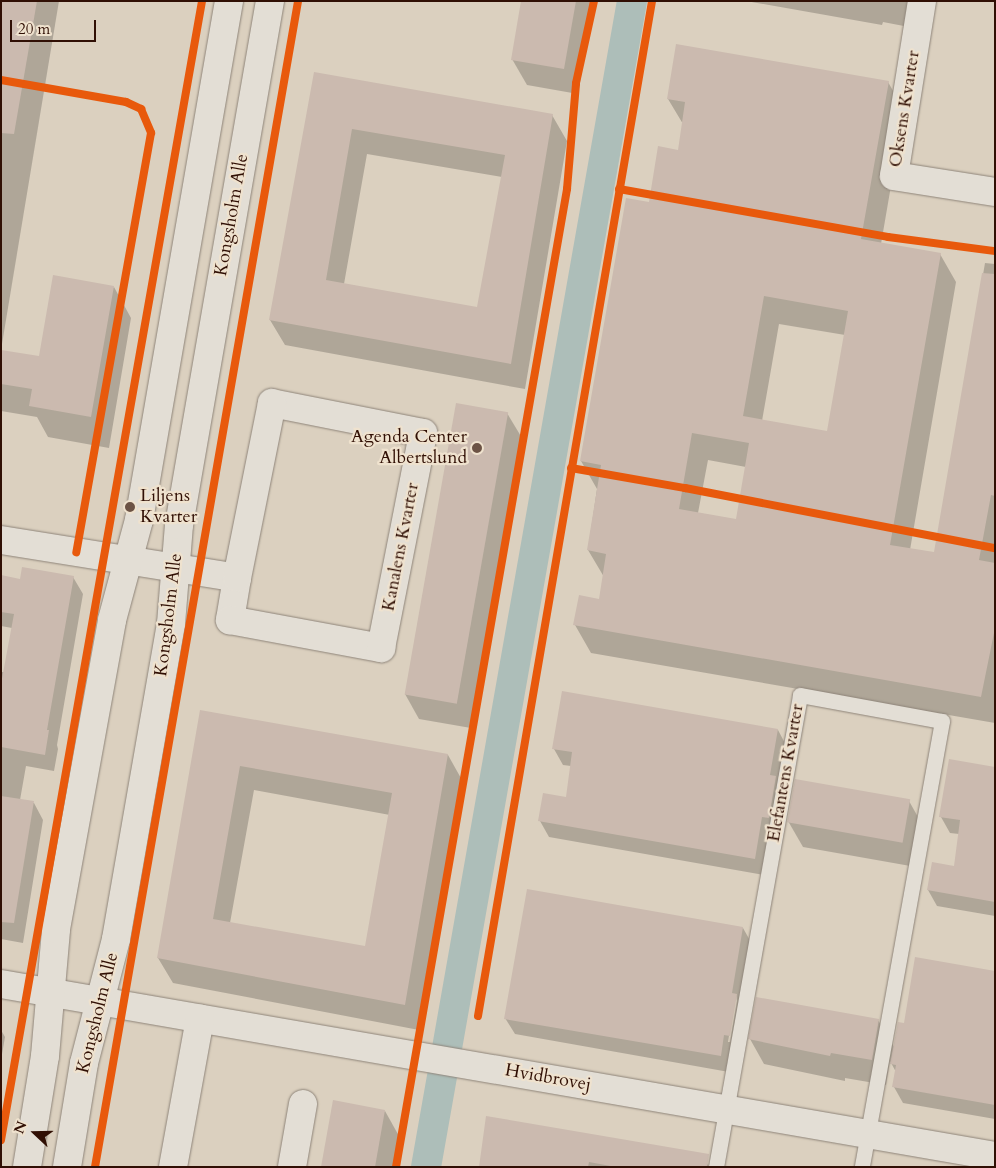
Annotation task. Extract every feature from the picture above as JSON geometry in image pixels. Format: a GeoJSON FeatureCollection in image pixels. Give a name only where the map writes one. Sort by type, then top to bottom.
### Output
{"type":"FeatureCollection","features":[{"type":"Feature","properties":{"kind":"street"},"geometry":{"type":"LineString","coordinates":[[27,1167],[45,1056],[56,929],[112,620],[139,520],[229,1]]}},
{"type":"Feature","properties":{"kind":"street","name":"Kongsholm Alle"},"geometry":{"type":"LineString","coordinates":[[67,1167],[84,1063],[116,939],[171,624],[179,525],[270,1]]}},
{"type":"Feature","properties":{"kind":"street","name":"Oksens Kvarter"},"geometry":{"type":"LineString","coordinates":[[922,1],[894,176],[995,192]]}},
{"type":"Feature","properties":{"kind":"street","name":"Kanalens Kvarter"},"geometry":{"type":"LineString","coordinates":[[272,403],[423,433],[381,648],[230,620],[237,578],[272,403]]}},
{"type":"Feature","properties":{"kind":"street"},"geometry":{"type":"LineString","coordinates":[[1,540],[237,578]]}},
{"type":"Feature","properties":{"kind":"street","name":"Hvidbrovej"},"geometry":{"type":"LineString","coordinates":[[1,984],[360,1048],[489,1068],[995,1156]]}},
{"type":"Feature","properties":{"kind":"street"},"geometry":{"type":"LineString","coordinates":[[173,1167],[200,1018]]}},
{"type":"Feature","properties":{"kind":"street"},"geometry":{"type":"LineString","coordinates":[[292,1167],[303,1104]]}},
{"type":"Feature","properties":{"kind":"lane","name":"Elefantens Kvarter"},"geometry":{"type":"LineString","coordinates":[[726,1109],[800,695],[942,721],[868,1134]]}},
{"type":"Feature","properties":{"kind":"lane"},"geometry":{"type":"LineString","coordinates":[[716,1167],[726,1109]]}},
{"type":"Feature","properties":{"kind":"lane"},"geometry":{"type":"LineString","coordinates":[[862,1167],[868,1134]]}},
{"type":"Feature","properties":{"kind":"building"},"geometry":{"type":"Polygon","coordinates":[[[1,1],[37,1],[14,134],[1,133],[1,1]]]}},
{"type":"Feature","properties":{"kind":"building"},"geometry":{"type":"Polygon","coordinates":[[[521,1],[576,1],[564,69],[511,60],[521,1]]]}},
{"type":"Feature","properties":{"kind":"building"},"geometry":{"type":"Polygon","coordinates":[[[676,44],[889,81],[861,239],[941,253],[890,545],[934,552],[982,273],[995,274],[995,496],[991,495],[979,560],[995,563],[995,628],[981,697],[573,625],[579,595],[599,599],[606,554],[587,550],[601,465],[580,461],[626,198],[649,202],[658,146],[678,150],[685,102],[667,99],[676,44]],[[764,296],[743,416],[827,431],[848,311],[764,296]],[[692,433],[679,509],[736,519],[749,443],[692,433]]]}},
{"type":"Feature","properties":{"kind":"building"},"geometry":{"type":"Polygon","coordinates":[[[314,72],[553,114],[511,364],[269,320],[314,72]],[[352,129],[326,280],[477,307],[505,155],[352,129]]]}},
{"type":"Feature","properties":{"kind":"building"},"geometry":{"type":"Polygon","coordinates":[[[53,275],[114,286],[91,417],[29,406],[32,389],[1,384],[1,350],[39,356],[53,275]]]}},
{"type":"Feature","properties":{"kind":"building"},"geometry":{"type":"Polygon","coordinates":[[[456,403],[508,412],[457,704],[405,695],[456,403]]]}},
{"type":"Feature","properties":{"kind":"building"},"geometry":{"type":"Polygon","coordinates":[[[22,567],[74,576],[47,730],[49,730],[45,755],[1,747],[1,684],[14,614],[1,612],[1,575],[20,579],[22,567]]]}},
{"type":"Feature","properties":{"kind":"building"},"geometry":{"type":"Polygon","coordinates":[[[562,691],[778,729],[770,775],[776,776],[769,818],[762,817],[755,859],[538,821],[543,793],[566,797],[572,752],[552,749],[562,691]]]}},
{"type":"Feature","properties":{"kind":"building"},"geometry":{"type":"Polygon","coordinates":[[[200,710],[448,754],[405,1005],[157,958],[200,710]],[[240,766],[213,919],[365,946],[392,793],[240,766]]]}},
{"type":"Feature","properties":{"kind":"building"},"geometry":{"type":"Polygon","coordinates":[[[949,759],[995,767],[995,902],[927,890],[932,862],[954,866],[960,820],[939,817],[949,759]]]}},
{"type":"Feature","properties":{"kind":"building"},"geometry":{"type":"Polygon","coordinates":[[[795,779],[910,799],[903,843],[787,822],[795,779]]]}},
{"type":"Feature","properties":{"kind":"building"},"geometry":{"type":"Polygon","coordinates":[[[1,796],[34,801],[14,923],[1,922],[1,796]]]}},
{"type":"Feature","properties":{"kind":"building"},"geometry":{"type":"Polygon","coordinates":[[[527,889],[743,927],[732,993],[737,994],[730,1036],[724,1035],[721,1056],[504,1019],[527,889]]]}},
{"type":"Feature","properties":{"kind":"building"},"geometry":{"type":"Polygon","coordinates":[[[915,957],[995,971],[995,1105],[892,1087],[896,1065],[890,1064],[898,1022],[904,1023],[915,957]]]}},
{"type":"Feature","properties":{"kind":"building"},"geometry":{"type":"Polygon","coordinates":[[[756,997],[879,1019],[872,1060],[831,1053],[830,1056],[748,1039],[756,997]]]}},
{"type":"Feature","properties":{"kind":"building"},"geometry":{"type":"Polygon","coordinates":[[[333,1100],[385,1110],[375,1167],[321,1167],[333,1100]]]}},
{"type":"Feature","properties":{"kind":"building"},"geometry":{"type":"Polygon","coordinates":[[[486,1116],[709,1154],[707,1167],[616,1167],[589,1162],[588,1167],[479,1167],[486,1116]]]}},
{"type":"Feature","properties":{"kind":"waterway"},"geometry":{"type":"LineString","coordinates":[[426,1167],[632,1]]}},
{"type":"Feature","properties":{"kind":"cycle path"},"geometry":{"type":"LineString","coordinates":[[1,1140],[202,1]]}},
{"type":"Feature","properties":{"kind":"cycle path"},"geometry":{"type":"LineString","coordinates":[[95,1167],[298,1]]}},
{"type":"Feature","properties":{"kind":"cycle path"},"geometry":{"type":"LineString","coordinates":[[396,1167],[567,189],[576,83],[594,1]]}},
{"type":"Feature","properties":{"kind":"cycle path"},"geometry":{"type":"LineString","coordinates":[[478,1016],[652,1]]}},
{"type":"Feature","properties":{"kind":"cycle path"},"geometry":{"type":"LineString","coordinates":[[1,80],[126,102],[141,109],[151,133],[76,552]]}},
{"type":"Feature","properties":{"kind":"cycle path"},"geometry":{"type":"LineString","coordinates":[[619,189],[888,237],[995,251]]}},
{"type":"Feature","properties":{"kind":"cycle path"},"geometry":{"type":"LineString","coordinates":[[571,468],[995,548]]}},
{"type":"Feature","properties":{"kind":"place","name":"Agenda Center Albertslund"},"geometry":{"type":"Point","coordinates":[477,448]}},
{"type":"Feature","properties":{"kind":"place","name":"Liljens Kvarter"},"geometry":{"type":"Point","coordinates":[130,507]}}]}
